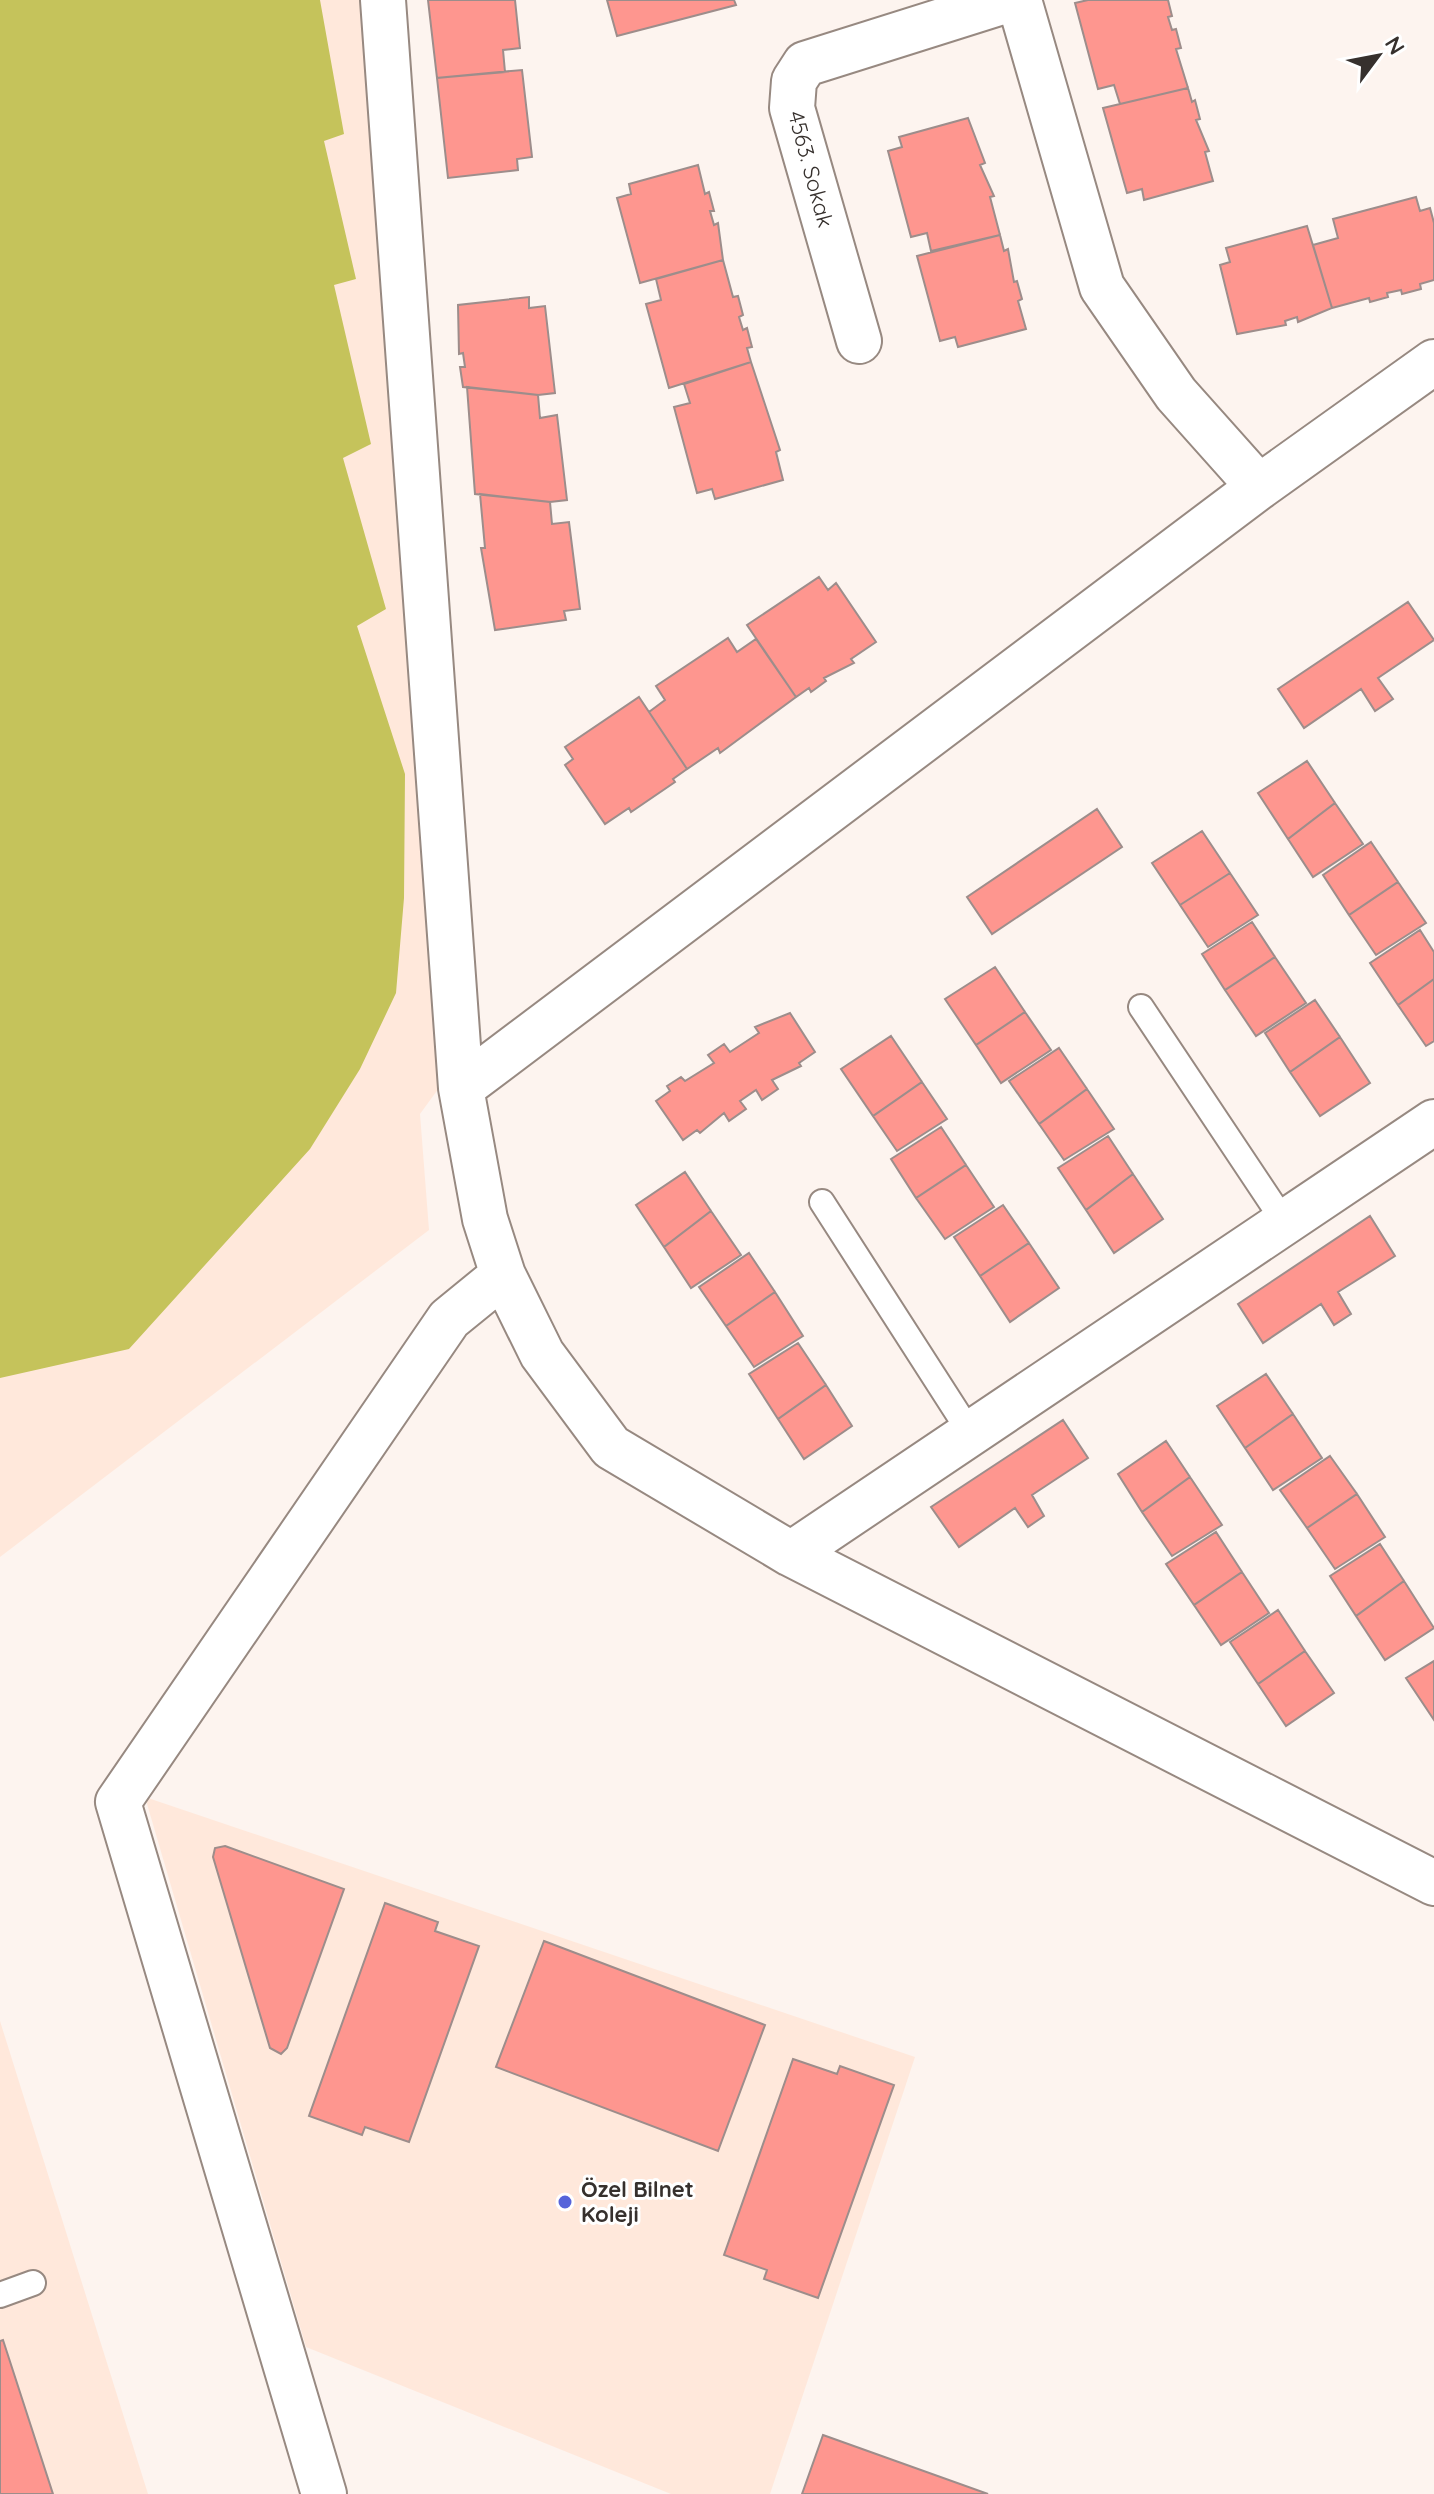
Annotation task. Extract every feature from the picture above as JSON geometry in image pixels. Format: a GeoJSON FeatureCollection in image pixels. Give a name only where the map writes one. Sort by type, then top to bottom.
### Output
{"type":"FeatureCollection","features":[{"type":"Feature","properties":{"kind":"street"},"geometry":{"type":"LineString","coordinates":[[383,0],[461,1088],[485,1219],[503,1275],[542,1354],[611,1447],[791,1554],[1434,1883]]}},
{"type":"Feature","properties":{"kind":"street","name":"4563. Sokak"},"geometry":{"type":"LineString","coordinates":[[859,341],[792,108],[794,81],[805,64],[1008,0]]}},
{"type":"Feature","properties":{"kind":"street"},"geometry":{"type":"LineString","coordinates":[[1019,0],[1102,287],[1176,394],[1259,487]]}},
{"type":"Feature","properties":{"kind":"street"},"geometry":{"type":"LineString","coordinates":[[461,1088],[1259,487],[1434,362]]}},
{"type":"Feature","properties":{"kind":"street"},"geometry":{"type":"LineString","coordinates":[[791,1554],[1434,1122]]}},
{"type":"Feature","properties":{"kind":"street"},"geometry":{"type":"LineString","coordinates":[[324,2494],[118,1802],[449,1319],[503,1275]]}},
{"type":"Feature","properties":{"kind":"lane"},"geometry":{"type":"LineString","coordinates":[[1141,1007],[1285,1223]]}},
{"type":"Feature","properties":{"kind":"lane"},"geometry":{"type":"LineString","coordinates":[[822,1202],[971,1434]]}},
{"type":"Feature","properties":{"kind":"lane"},"geometry":{"type":"LineString","coordinates":[[0,2272],[33,2283],[0,2295]]}},
{"type":"Feature","properties":{"kind":"shaded area"},"geometry":{"type":"Polygon","coordinates":[[[0,0],[377,0],[444,1081],[420,1114],[429,1230],[0,1557],[0,0]]]}},
{"type":"Feature","properties":{"kind":"shaded area"},"geometry":{"type":"Polygon","coordinates":[[[0,0],[320,0],[344,134],[324,141],[356,279],[334,285],[371,444],[343,458],[386,609],[357,626],[405,774],[404,898],[396,993],[360,1069],[310,1149],[129,1349],[0,1378],[0,0]]]}},
{"type":"Feature","properties":{"kind":"shaded area","name":"Özel Bilnet Koleji"},"geometry":{"type":"Polygon","coordinates":[[[145,1797],[915,2057],[770,2494],[671,2494],[306,2347],[145,1797]]]}},
{"type":"Feature","properties":{"kind":"shaded area"},"geometry":{"type":"Polygon","coordinates":[[[0,2021],[148,2494],[0,2494],[0,2021]]]}},
{"type":"Feature","properties":{"kind":"building"},"geometry":{"type":"Polygon","coordinates":[[[428,0],[515,0],[520,48],[503,50],[505,72],[437,78],[428,0]]]}},
{"type":"Feature","properties":{"kind":"building"},"geometry":{"type":"Polygon","coordinates":[[[607,0],[734,0],[736,5],[617,36],[607,0]]]}},
{"type":"Feature","properties":{"kind":"building"},"geometry":{"type":"Polygon","coordinates":[[[1088,0],[1168,0],[1172,16],[1168,17],[1172,30],[1176,29],[1181,48],[1176,49],[1188,88],[1120,104],[1114,85],[1098,89],[1075,3],[1088,0]]]}},
{"type":"Feature","properties":{"kind":"building"},"geometry":{"type":"Polygon","coordinates":[[[522,70],[532,157],[517,159],[518,170],[448,178],[437,78],[522,70]]]}},
{"type":"Feature","properties":{"kind":"building"},"geometry":{"type":"Polygon","coordinates":[[[1188,88],[1192,102],[1195,100],[1200,119],[1196,120],[1209,151],[1205,152],[1213,181],[1144,200],[1142,189],[1127,193],[1103,108],[1188,88]]]}},
{"type":"Feature","properties":{"kind":"building"},"geometry":{"type":"Polygon","coordinates":[[[968,118],[985,163],[980,165],[994,196],[990,197],[1000,235],[931,251],[927,233],[911,237],[888,151],[902,147],[899,137],[968,118]]]}},
{"type":"Feature","properties":{"kind":"building"},"geometry":{"type":"Polygon","coordinates":[[[698,165],[705,194],[709,192],[714,225],[718,223],[723,260],[640,283],[617,198],[631,194],[629,184],[698,165]]]}},
{"type":"Feature","properties":{"kind":"building"},"geometry":{"type":"Polygon","coordinates":[[[1416,197],[1420,211],[1430,208],[1434,223],[1434,280],[1420,284],[1421,289],[1402,294],[1401,290],[1370,302],[1369,298],[1332,308],[1313,245],[1338,238],[1333,219],[1416,197]]]}},
{"type":"Feature","properties":{"kind":"building"},"geometry":{"type":"Polygon","coordinates":[[[1307,226],[1332,308],[1298,322],[1297,317],[1285,321],[1286,325],[1237,334],[1220,265],[1230,262],[1226,248],[1307,226]]]}},
{"type":"Feature","properties":{"kind":"building"},"geometry":{"type":"Polygon","coordinates":[[[1000,235],[1004,251],[1008,249],[1014,282],[1017,281],[1022,299],[1018,301],[1026,329],[958,347],[955,337],[940,341],[917,256],[1000,235]]]}},
{"type":"Feature","properties":{"kind":"building"},"geometry":{"type":"Polygon","coordinates":[[[723,260],[733,297],[738,296],[743,330],[747,328],[752,347],[747,348],[751,362],[669,388],[646,304],[661,300],[656,279],[723,260]]]}},
{"type":"Feature","properties":{"kind":"building"},"geometry":{"type":"Polygon","coordinates":[[[529,297],[529,308],[545,306],[555,393],[538,395],[463,387],[460,367],[465,367],[463,353],[459,354],[458,305],[529,297]]]}},
{"type":"Feature","properties":{"kind":"building"},"geometry":{"type":"Polygon","coordinates":[[[751,362],[780,450],[776,452],[783,480],[715,499],[712,489],[697,493],[674,407],[690,403],[684,384],[751,362]]]}},
{"type":"Feature","properties":{"kind":"building"},"geometry":{"type":"Polygon","coordinates":[[[467,387],[538,395],[540,418],[557,415],[567,500],[550,502],[475,494],[467,387]]]}},
{"type":"Feature","properties":{"kind":"building"},"geometry":{"type":"Polygon","coordinates":[[[480,494],[550,502],[552,524],[569,522],[580,609],[564,611],[566,620],[495,630],[481,548],[485,548],[480,494]]]}},
{"type":"Feature","properties":{"kind":"building"},"geometry":{"type":"Polygon","coordinates":[[[819,577],[828,590],[836,583],[876,642],[851,659],[854,663],[824,678],[826,681],[811,692],[809,688],[796,697],[747,625],[819,577]]]}},
{"type":"Feature","properties":{"kind":"building"},"geometry":{"type":"Polygon","coordinates":[[[1408,602],[1434,640],[1378,678],[1393,699],[1375,711],[1361,689],[1304,728],[1278,689],[1408,602]]]}},
{"type":"Feature","properties":{"kind":"building"},"geometry":{"type":"Polygon","coordinates":[[[728,638],[737,652],[756,639],[796,697],[720,753],[718,748],[687,769],[649,712],[665,700],[656,686],[728,638]]]}},
{"type":"Feature","properties":{"kind":"building"},"geometry":{"type":"Polygon","coordinates":[[[639,697],[687,769],[673,779],[675,782],[631,812],[629,808],[605,824],[565,765],[573,759],[565,747],[639,697]]]}},
{"type":"Feature","properties":{"kind":"building"},"geometry":{"type":"Polygon","coordinates":[[[1307,761],[1335,803],[1288,839],[1258,793],[1307,761]]]}},
{"type":"Feature","properties":{"kind":"building"},"geometry":{"type":"Polygon","coordinates":[[[1335,803],[1363,844],[1313,877],[1288,839],[1335,803]]]}},
{"type":"Feature","properties":{"kind":"building"},"geometry":{"type":"Polygon","coordinates":[[[1097,809],[1122,847],[992,934],[967,897],[1097,809]]]}},
{"type":"Feature","properties":{"kind":"building"},"geometry":{"type":"Polygon","coordinates":[[[1202,831],[1230,873],[1180,905],[1152,863],[1202,831]]]}},
{"type":"Feature","properties":{"kind":"building"},"geometry":{"type":"Polygon","coordinates":[[[1371,842],[1398,882],[1349,915],[1323,875],[1371,842]]]}},
{"type":"Feature","properties":{"kind":"building"},"geometry":{"type":"Polygon","coordinates":[[[1230,873],[1258,915],[1208,947],[1180,905],[1230,873]]]}},
{"type":"Feature","properties":{"kind":"building"},"geometry":{"type":"Polygon","coordinates":[[[1398,882],[1426,923],[1376,955],[1349,915],[1398,882]]]}},
{"type":"Feature","properties":{"kind":"building"},"geometry":{"type":"Polygon","coordinates":[[[1252,922],[1275,957],[1225,990],[1202,954],[1252,922]]]}},
{"type":"Feature","properties":{"kind":"building"},"geometry":{"type":"Polygon","coordinates":[[[1420,930],[1434,952],[1434,979],[1398,1005],[1370,963],[1420,930]]]}},
{"type":"Feature","properties":{"kind":"building"},"geometry":{"type":"Polygon","coordinates":[[[1275,957],[1306,1003],[1256,1036],[1225,990],[1275,957]]]}},
{"type":"Feature","properties":{"kind":"building"},"geometry":{"type":"Polygon","coordinates":[[[995,967],[1025,1012],[976,1045],[945,999],[995,967]]]}},
{"type":"Feature","properties":{"kind":"building"},"geometry":{"type":"Polygon","coordinates":[[[1434,979],[1434,1041],[1426,1046],[1398,1005],[1434,979]]]}},
{"type":"Feature","properties":{"kind":"building"},"geometry":{"type":"Polygon","coordinates":[[[1315,1000],[1340,1037],[1290,1072],[1265,1033],[1315,1000]]]}},
{"type":"Feature","properties":{"kind":"building"},"geometry":{"type":"Polygon","coordinates":[[[1025,1012],[1051,1050],[1001,1083],[976,1045],[1025,1012]]]}},
{"type":"Feature","properties":{"kind":"building"},"geometry":{"type":"Polygon","coordinates":[[[790,1013],[815,1052],[799,1063],[801,1066],[772,1080],[778,1089],[762,1100],[756,1090],[740,1101],[746,1109],[729,1121],[724,1113],[700,1133],[697,1130],[683,1140],[656,1101],[670,1091],[667,1086],[681,1077],[685,1081],[714,1063],[708,1055],[724,1044],[730,1052],[759,1033],[755,1027],[790,1013]]]}},
{"type":"Feature","properties":{"kind":"building"},"geometry":{"type":"Polygon","coordinates":[[[891,1036],[922,1082],[873,1116],[841,1069],[891,1036]]]}},
{"type":"Feature","properties":{"kind":"building"},"geometry":{"type":"Polygon","coordinates":[[[1340,1037],[1370,1083],[1320,1116],[1290,1072],[1340,1037]]]}},
{"type":"Feature","properties":{"kind":"building"},"geometry":{"type":"Polygon","coordinates":[[[1059,1048],[1087,1089],[1039,1124],[1009,1081],[1059,1048]]]}},
{"type":"Feature","properties":{"kind":"building"},"geometry":{"type":"Polygon","coordinates":[[[922,1082],[947,1119],[897,1151],[873,1116],[922,1082]]]}},
{"type":"Feature","properties":{"kind":"building"},"geometry":{"type":"Polygon","coordinates":[[[1087,1089],[1114,1129],[1064,1160],[1039,1124],[1087,1089]]]}},
{"type":"Feature","properties":{"kind":"building"},"geometry":{"type":"Polygon","coordinates":[[[941,1127],[966,1165],[916,1198],[891,1159],[941,1127]]]}},
{"type":"Feature","properties":{"kind":"building"},"geometry":{"type":"Polygon","coordinates":[[[1108,1136],[1133,1174],[1086,1210],[1058,1168],[1108,1136]]]}},
{"type":"Feature","properties":{"kind":"building"},"geometry":{"type":"Polygon","coordinates":[[[966,1165],[994,1207],[945,1239],[916,1198],[966,1165]]]}},
{"type":"Feature","properties":{"kind":"building"},"geometry":{"type":"Polygon","coordinates":[[[685,1172],[711,1211],[664,1247],[636,1205],[685,1172]]]}},
{"type":"Feature","properties":{"kind":"building"},"geometry":{"type":"Polygon","coordinates":[[[1133,1174],[1163,1219],[1114,1253],[1086,1210],[1133,1174]]]}},
{"type":"Feature","properties":{"kind":"building"},"geometry":{"type":"Polygon","coordinates":[[[1003,1205],[1029,1243],[980,1276],[954,1237],[1003,1205]]]}},
{"type":"Feature","properties":{"kind":"building"},"geometry":{"type":"Polygon","coordinates":[[[711,1211],[741,1255],[691,1288],[664,1247],[711,1211]]]}},
{"type":"Feature","properties":{"kind":"building"},"geometry":{"type":"Polygon","coordinates":[[[1370,1216],[1395,1256],[1338,1292],[1351,1314],[1334,1325],[1321,1304],[1263,1343],[1238,1304],[1370,1216]]]}},
{"type":"Feature","properties":{"kind":"building"},"geometry":{"type":"Polygon","coordinates":[[[1029,1243],[1059,1288],[1010,1322],[980,1276],[1029,1243]]]}},
{"type":"Feature","properties":{"kind":"building"},"geometry":{"type":"Polygon","coordinates":[[[749,1253],[775,1292],[726,1326],[699,1287],[749,1253]]]}},
{"type":"Feature","properties":{"kind":"building"},"geometry":{"type":"Polygon","coordinates":[[[775,1292],[803,1336],[754,1367],[726,1326],[775,1292]]]}},
{"type":"Feature","properties":{"kind":"building"},"geometry":{"type":"Polygon","coordinates":[[[798,1343],[826,1385],[778,1419],[749,1374],[798,1343]]]}},
{"type":"Feature","properties":{"kind":"building"},"geometry":{"type":"Polygon","coordinates":[[[1266,1374],[1293,1414],[1245,1448],[1217,1406],[1266,1374]]]}},
{"type":"Feature","properties":{"kind":"building"},"geometry":{"type":"Polygon","coordinates":[[[826,1385],[852,1426],[804,1459],[778,1419],[826,1385]]]}},
{"type":"Feature","properties":{"kind":"building"},"geometry":{"type":"Polygon","coordinates":[[[1293,1414],[1322,1458],[1273,1490],[1245,1448],[1293,1414]]]}},
{"type":"Feature","properties":{"kind":"building"},"geometry":{"type":"Polygon","coordinates":[[[1063,1420],[1088,1458],[1032,1495],[1044,1516],[1028,1527],[1015,1508],[959,1547],[931,1507],[1063,1420]]]}},
{"type":"Feature","properties":{"kind":"building"},"geometry":{"type":"Polygon","coordinates":[[[1166,1441],[1190,1477],[1142,1512],[1118,1474],[1166,1441]]]}},
{"type":"Feature","properties":{"kind":"building"},"geometry":{"type":"Polygon","coordinates":[[[1330,1456],[1357,1494],[1307,1528],[1280,1490],[1330,1456]]]}},
{"type":"Feature","properties":{"kind":"building"},"geometry":{"type":"Polygon","coordinates":[[[1190,1477],[1222,1525],[1172,1556],[1142,1512],[1190,1477]]]}},
{"type":"Feature","properties":{"kind":"building"},"geometry":{"type":"Polygon","coordinates":[[[1357,1494],[1385,1537],[1335,1569],[1307,1528],[1357,1494]]]}},
{"type":"Feature","properties":{"kind":"building"},"geometry":{"type":"Polygon","coordinates":[[[1216,1532],[1242,1572],[1194,1605],[1166,1564],[1216,1532]]]}},
{"type":"Feature","properties":{"kind":"building"},"geometry":{"type":"Polygon","coordinates":[[[1380,1544],[1404,1581],[1356,1616],[1330,1576],[1380,1544]]]}},
{"type":"Feature","properties":{"kind":"building"},"geometry":{"type":"Polygon","coordinates":[[[1242,1572],[1269,1613],[1221,1645],[1194,1605],[1242,1572]]]}},
{"type":"Feature","properties":{"kind":"building"},"geometry":{"type":"Polygon","coordinates":[[[1404,1581],[1434,1628],[1385,1660],[1356,1616],[1404,1581]]]}},
{"type":"Feature","properties":{"kind":"building"},"geometry":{"type":"Polygon","coordinates":[[[1278,1610],[1305,1651],[1258,1684],[1230,1642],[1278,1610]]]}},
{"type":"Feature","properties":{"kind":"building"},"geometry":{"type":"Polygon","coordinates":[[[1305,1651],[1334,1693],[1286,1726],[1258,1684],[1305,1651]]]}},
{"type":"Feature","properties":{"kind":"building"},"geometry":{"type":"Polygon","coordinates":[[[1434,1661],[1434,1720],[1406,1678],[1434,1661]]]}},
{"type":"Feature","properties":{"kind":"building"},"geometry":{"type":"Polygon","coordinates":[[[225,1846],[344,1889],[287,2048],[281,2054],[270,2048],[213,1857],[215,1848],[225,1846]]]}},
{"type":"Feature","properties":{"kind":"building"},"geometry":{"type":"Polygon","coordinates":[[[385,1903],[438,1922],[435,1931],[479,1946],[409,2142],[365,2127],[362,2135],[309,2116],[385,1903]]]}},
{"type":"Feature","properties":{"kind":"building"},"geometry":{"type":"Polygon","coordinates":[[[544,1941],[765,2025],[718,2151],[496,2067],[544,1941]]]}},
{"type":"Feature","properties":{"kind":"building"},"geometry":{"type":"Polygon","coordinates":[[[793,2059],[837,2074],[840,2066],[894,2085],[818,2298],[764,2279],[767,2270],[724,2255],[793,2059]]]}},
{"type":"Feature","properties":{"kind":"building"},"geometry":{"type":"Polygon","coordinates":[[[3,2340],[53,2494],[0,2494],[0,2341],[3,2340]]]}},
{"type":"Feature","properties":{"kind":"building"},"geometry":{"type":"Polygon","coordinates":[[[823,2435],[988,2494],[802,2494],[823,2435]]]}},
{"type":"Feature","properties":{"kind":"place","name":"Özel Bilnet Koleji"},"geometry":{"type":"Point","coordinates":[565,2202]}}]}
